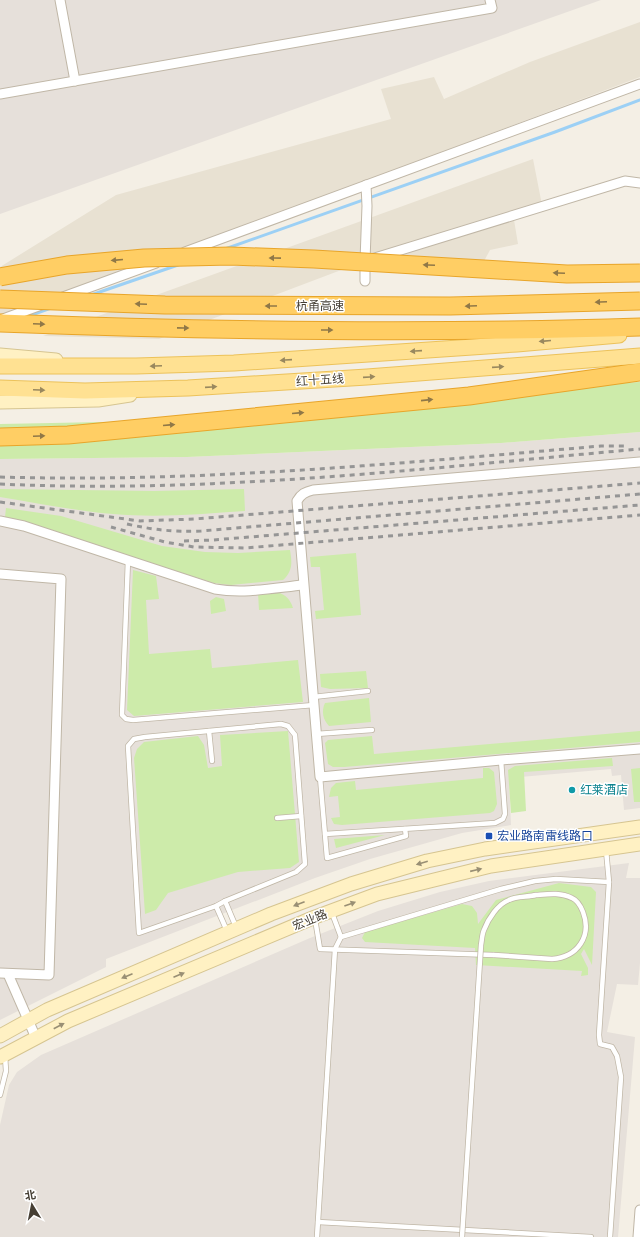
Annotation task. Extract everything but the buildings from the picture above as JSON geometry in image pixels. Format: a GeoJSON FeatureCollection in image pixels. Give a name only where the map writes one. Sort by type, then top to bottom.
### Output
{"type":"FeatureCollection","features":[{"type":"Feature","properties":{"kind":"highway"},"geometry":{"type":"LineString","coordinates":[[0,277],[67,265],[144,258],[231,256],[314,259],[567,274],[640,273]]}},
{"type":"Feature","properties":{"kind":"highway","name":"杭甬高速"},"geometry":{"type":"LineString","coordinates":[[0,299],[165,305],[442,306],[640,301]]}},
{"type":"Feature","properties":{"kind":"highway","name":"杭甬高速"},"geometry":{"type":"LineString","coordinates":[[0,322],[119,327],[262,330],[535,330],[640,327]]}},
{"type":"Feature","properties":{"kind":"highway"},"geometry":{"type":"LineString","coordinates":[[0,437],[68,435],[430,400],[640,372]]}},
{"type":"Feature","properties":{"kind":"main road","name":"红十五线"},"geometry":{"type":"LineString","coordinates":[[0,366],[234,364],[517,344],[640,333]]}},
{"type":"Feature","properties":{"kind":"main road","name":"红十五线"},"geometry":{"type":"LineString","coordinates":[[0,388],[85,391],[184,388],[367,377],[640,356]]}},
{"type":"Feature","properties":{"kind":"street"},"geometry":{"type":"LineString","coordinates":[[60,0],[75,81]]}},
{"type":"Feature","properties":{"kind":"street"},"geometry":{"type":"LineString","coordinates":[[0,94],[492,8],[490,0]]}},
{"type":"Feature","properties":{"kind":"street"},"geometry":{"type":"LineString","coordinates":[[0,322],[366,189],[640,84]]}},
{"type":"Feature","properties":{"kind":"street"},"geometry":{"type":"LineString","coordinates":[[365,261],[625,180],[640,183]]}},
{"type":"Feature","properties":{"kind":"street"},"geometry":{"type":"LineString","coordinates":[[365,281],[366,189]]}},
{"type":"Feature","properties":{"kind":"street"},"geometry":{"type":"LineString","coordinates":[[0,355],[136,366]]}},
{"type":"Feature","properties":{"kind":"street"},"geometry":{"type":"LineString","coordinates":[[0,402],[98,400],[184,388]]}},
{"type":"Feature","properties":{"kind":"street"},"geometry":{"type":"LineString","coordinates":[[640,462],[313,490],[305,492],[300,496],[298,501],[303,585],[320,777],[500,760],[640,749]]}},
{"type":"Feature","properties":{"kind":"street"},"geometry":{"type":"LineString","coordinates":[[0,521],[24,526],[228,592],[303,585]]}},
{"type":"Feature","properties":{"kind":"street"},"geometry":{"type":"LineString","coordinates":[[0,574],[61,579],[49,975],[4,973]]}},
{"type":"Feature","properties":{"kind":"street","name":"宏业路"},"geometry":{"type":"LineString","coordinates":[[0,1036],[47,1010],[271,914],[351,884],[427,861],[485,849],[640,826]]}},
{"type":"Feature","properties":{"kind":"street","name":"宏业路"},"geometry":{"type":"LineString","coordinates":[[3,1056],[68,1021],[315,917],[377,894],[491,866],[640,844]]}},
{"type":"Feature","properties":{"kind":"street"},"geometry":{"type":"LineString","coordinates":[[4,973],[29,1020],[36,1038]]}},
{"type":"Feature","properties":{"kind":"street"},"geometry":{"type":"LineString","coordinates":[[638,1237],[640,1212]]}},
{"type":"Feature","properties":{"kind":"lane"},"geometry":{"type":"LineString","coordinates":[[128,560],[122,715],[126,719],[133,720],[313,701],[368,691]]}},
{"type":"Feature","properties":{"kind":"lane"},"geometry":{"type":"LineString","coordinates":[[281,724],[288,726],[295,735],[305,864],[296,872],[216,906],[139,933],[128,746],[134,739],[209,731],[281,724]]}},
{"type":"Feature","properties":{"kind":"lane"},"geometry":{"type":"LineString","coordinates":[[316,734],[372,730]]}},
{"type":"Feature","properties":{"kind":"lane"},"geometry":{"type":"LineString","coordinates":[[209,731],[212,761]]}},
{"type":"Feature","properties":{"kind":"lane"},"geometry":{"type":"LineString","coordinates":[[325,834],[495,823],[503,819],[505,814],[500,760]]}},
{"type":"Feature","properties":{"kind":"lane"},"geometry":{"type":"LineString","coordinates":[[320,777],[327,858],[406,836],[405,829]]}},
{"type":"Feature","properties":{"kind":"lane"},"geometry":{"type":"LineString","coordinates":[[277,818],[301,816]]}},
{"type":"Feature","properties":{"kind":"lane"},"geometry":{"type":"LineString","coordinates":[[605,849],[609,882],[599,1035],[600,1044],[612,1047],[617,1056],[621,1077],[610,1237]]}},
{"type":"Feature","properties":{"kind":"lane"},"geometry":{"type":"LineString","coordinates":[[317,1237],[335,949],[341,937],[501,889],[535,881],[556,879],[609,882]]}},
{"type":"Feature","properties":{"kind":"lane"},"geometry":{"type":"LineString","coordinates":[[315,917],[320,949],[335,949],[494,955],[552,959],[562,958],[572,954],[579,947],[584,937],[585,918],[580,905],[573,898],[552,893],[509,900],[498,907],[484,930],[481,945],[462,1237]]}},
{"type":"Feature","properties":{"kind":"lane"},"geometry":{"type":"LineString","coordinates":[[225,901],[232,931]]}},
{"type":"Feature","properties":{"kind":"lane"},"geometry":{"type":"LineString","coordinates":[[216,906],[232,931]]}},
{"type":"Feature","properties":{"kind":"lane"},"geometry":{"type":"LineString","coordinates":[[331,911],[341,937]]}},
{"type":"Feature","properties":{"kind":"lane"},"geometry":{"type":"LineString","coordinates":[[0,1095],[6,1071],[3,1056]]}},
{"type":"Feature","properties":{"kind":"lane"},"geometry":{"type":"LineString","coordinates":[[318,1222],[591,1237]]}},
{"type":"Feature","properties":{"kind":"shaded area"},"geometry":{"type":"Polygon","coordinates":[[[0,0],[601,0],[0,214],[0,0]]]}},
{"type":"Feature","properties":{"kind":"shaded area"},"geometry":{"type":"Polygon","coordinates":[[[640,22],[640,77],[0,320],[0,267],[116,195],[391,119],[381,89],[434,77],[444,99],[530,62],[640,22]]]}},
{"type":"Feature","properties":{"kind":"shaded area"},"geometry":{"type":"Polygon","coordinates":[[[533,159],[542,205],[513,214],[518,244],[490,250],[477,274],[365,261],[159,339],[43,336],[533,159]]]}},
{"type":"Feature","properties":{"kind":"shaded area"},"geometry":{"type":"Polygon","coordinates":[[[640,432],[640,808],[624,810],[621,775],[612,776],[611,769],[509,778],[511,825],[462,833],[370,859],[315,878],[106,959],[106,967],[0,1020],[0,459],[187,457],[501,443],[640,432]]]}},
{"type":"Feature","properties":{"kind":"shaded area"},"geometry":{"type":"Polygon","coordinates":[[[629,863],[626,878],[640,878],[640,963],[638,985],[617,984],[607,1032],[635,1037],[618,1237],[0,1237],[0,1125],[9,1085],[17,1072],[41,1055],[310,938],[378,911],[440,892],[489,881],[629,863]]]}},
{"type":"Feature","properties":{"kind":"green space"},"geometry":{"type":"Polygon","coordinates":[[[640,382],[640,432],[501,443],[187,457],[0,459],[0,424],[153,421],[564,386],[640,382]]]}},
{"type":"Feature","properties":{"kind":"green space"},"geometry":{"type":"Polygon","coordinates":[[[0,489],[154,491],[244,489],[245,511],[162,516],[99,513],[0,497],[0,489]]]}},
{"type":"Feature","properties":{"kind":"green space"},"geometry":{"type":"Polygon","coordinates":[[[6,508],[61,516],[162,546],[205,552],[238,553],[290,550],[291,566],[289,573],[283,580],[231,585],[214,583],[5,517],[6,508]]]}},
{"type":"Feature","properties":{"kind":"green space"},"geometry":{"type":"Polygon","coordinates":[[[356,553],[361,615],[316,619],[315,611],[324,610],[320,567],[311,567],[310,557],[356,553]]]}},
{"type":"Feature","properties":{"kind":"green space"},"geometry":{"type":"Polygon","coordinates":[[[133,570],[156,576],[159,599],[146,600],[149,654],[210,649],[212,668],[298,660],[303,702],[134,716],[127,710],[133,570]]]}},
{"type":"Feature","properties":{"kind":"green space"},"geometry":{"type":"Polygon","coordinates":[[[277,592],[283,594],[287,598],[293,608],[259,610],[258,593],[277,592]]]}},
{"type":"Feature","properties":{"kind":"green space"},"geometry":{"type":"Polygon","coordinates":[[[216,597],[224,599],[226,611],[211,614],[210,601],[216,597]]]}},
{"type":"Feature","properties":{"kind":"green space"},"geometry":{"type":"Polygon","coordinates":[[[366,671],[368,688],[330,689],[321,687],[320,674],[366,671]]]}},
{"type":"Feature","properties":{"kind":"green space"},"geometry":{"type":"Polygon","coordinates":[[[369,698],[371,722],[329,726],[325,721],[323,712],[325,703],[369,698]]]}},
{"type":"Feature","properties":{"kind":"green space"},"geometry":{"type":"Polygon","coordinates":[[[288,731],[299,862],[290,868],[238,872],[168,893],[156,910],[145,914],[134,758],[137,749],[144,742],[198,736],[204,745],[208,768],[222,766],[220,735],[288,731]]]}},
{"type":"Feature","properties":{"kind":"green space"},"geometry":{"type":"Polygon","coordinates":[[[640,731],[640,742],[344,767],[333,767],[328,764],[325,743],[328,740],[372,736],[374,754],[640,731]]]}},
{"type":"Feature","properties":{"kind":"green space"},"geometry":{"type":"Polygon","coordinates":[[[612,758],[613,766],[524,772],[526,811],[511,813],[508,770],[515,766],[612,758]]]}},
{"type":"Feature","properties":{"kind":"green space"},"geometry":{"type":"Polygon","coordinates":[[[483,768],[489,768],[494,772],[497,804],[494,811],[490,813],[342,825],[334,824],[331,818],[340,817],[338,796],[329,797],[331,788],[336,783],[355,781],[356,790],[483,778],[483,768]]]}},
{"type":"Feature","properties":{"kind":"green space"},"geometry":{"type":"Polygon","coordinates":[[[640,768],[640,802],[634,802],[631,769],[640,768]]]}},
{"type":"Feature","properties":{"kind":"green space"},"geometry":{"type":"Polygon","coordinates":[[[385,835],[336,848],[334,839],[385,835]]]}},
{"type":"Feature","properties":{"kind":"green space"},"geometry":{"type":"Polygon","coordinates":[[[559,883],[591,887],[596,892],[592,965],[584,949],[581,954],[588,968],[588,975],[581,976],[582,971],[476,965],[475,948],[365,942],[362,938],[365,932],[462,904],[472,906],[477,913],[478,924],[496,900],[559,883]]]}},
{"type":"Feature","properties":{"kind":"waterway"},"geometry":{"type":"LineString","coordinates":[[225,249],[555,132],[640,100]]}},
{"type":"Feature","properties":{"kind":"waterway"},"geometry":{"type":"LineString","coordinates":[[91,295],[178,265]]}},
{"type":"Feature","properties":{"kind":"waterway"},"geometry":{"type":"LineString","coordinates":[[26,317],[51,308]]}},
{"type":"Feature","properties":{"kind":"railway"},"geometry":{"type":"LineString","coordinates":[[0,477],[151,477],[226,474],[376,465],[601,446],[625,446]]}},
{"type":"Feature","properties":{"kind":"railway"},"geometry":{"type":"LineString","coordinates":[[0,484],[80,486],[240,482],[400,471],[640,449]]}},
{"type":"Feature","properties":{"kind":"railway"},"geometry":{"type":"LineString","coordinates":[[0,502],[140,521],[194,519],[640,483]]}},
{"type":"Feature","properties":{"kind":"railway"},"geometry":{"type":"LineString","coordinates":[[127,524],[164,530],[201,531],[640,494]]}},
{"type":"Feature","properties":{"kind":"railway"},"geometry":{"type":"LineString","coordinates":[[184,541],[213,540],[640,505]]}},
{"type":"Feature","properties":{"kind":"railway"},"geometry":{"type":"LineString","coordinates":[[111,527],[165,542],[194,547],[245,548],[640,515]]}},
{"type":"Feature","properties":{"kind":"place","name":"红莱酒店"},"geometry":{"type":"Point","coordinates":[572,790]}},
{"type":"Feature","properties":{"kind":"place","name":"宏业路南雷线路口"},"geometry":{"type":"Point","coordinates":[489,836]}}]}
